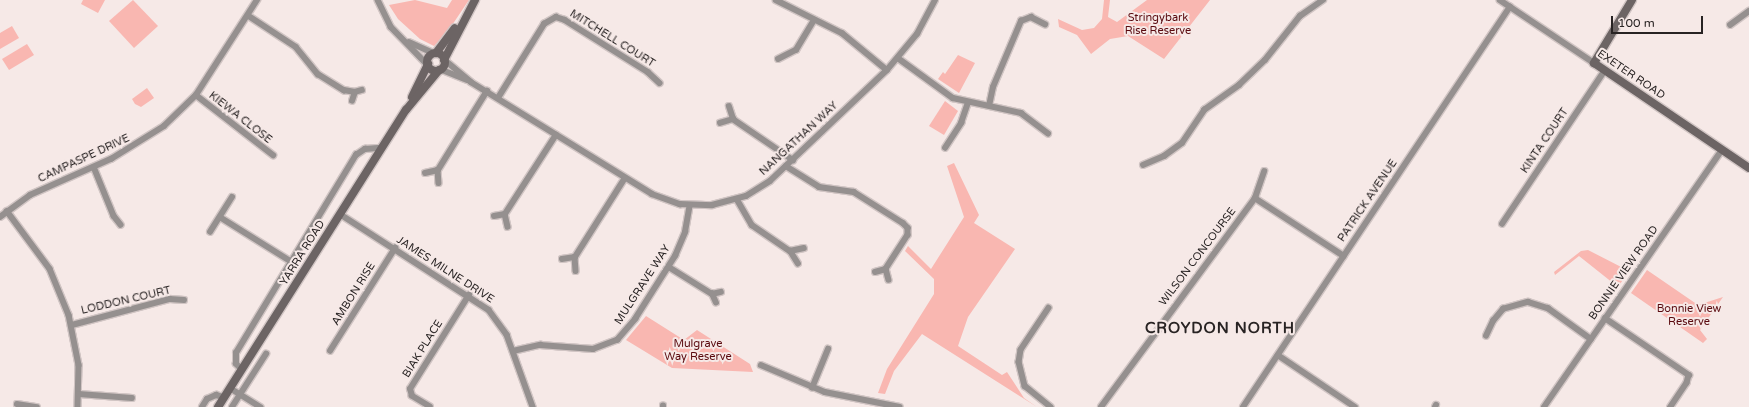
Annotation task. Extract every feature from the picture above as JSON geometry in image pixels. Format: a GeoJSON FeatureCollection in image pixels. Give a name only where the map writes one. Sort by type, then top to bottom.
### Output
{"type":"FeatureCollection","features":[{"type":"Feature","properties":{"kind":"main road"},"geometry":{"type":"LineString","coordinates":[[474,0],[439,70],[431,69],[428,64],[430,56],[435,53],[474,0]]}},
{"type":"Feature","properties":{"kind":"main road"},"geometry":{"type":"LineString","coordinates":[[1594,63],[1632,0]]}},
{"type":"Feature","properties":{"kind":"main road"},"geometry":{"type":"LineString","coordinates":[[435,53],[444,60]]}},
{"type":"Feature","properties":{"kind":"main road","name":"EXETER ROAD"},"geometry":{"type":"LineString","coordinates":[[1594,63],[1720,151],[1749,168]]}},
{"type":"Feature","properties":{"kind":"main road","name":"YARRA ROAD"},"geometry":{"type":"LineString","coordinates":[[406,110],[428,64]]}},
{"type":"Feature","properties":{"kind":"main road","name":"YARRA ROAD"},"geometry":{"type":"LineString","coordinates":[[218,407],[381,148],[406,110],[439,70]]}},
{"type":"Feature","properties":{"kind":"street","name":"CAMPASPE DRIVE"},"geometry":{"type":"LineString","coordinates":[[0,217],[7,211],[52,184],[94,167],[146,140],[196,95],[249,16],[257,0]]}},
{"type":"Feature","properties":{"kind":"street"},"geometry":{"type":"LineString","coordinates":[[378,0],[391,27],[407,41],[428,64]]}},
{"type":"Feature","properties":{"kind":"street"},"geometry":{"type":"LineString","coordinates":[[776,0],[854,41],[887,70]]}},
{"type":"Feature","properties":{"kind":"street","name":"NANGATHAN WAY"},"geometry":{"type":"LineString","coordinates":[[444,60],[471,82],[652,194],[690,205],[712,205],[737,199],[770,182],[898,58],[917,34],[934,0]]}},
{"type":"Feature","properties":{"kind":"street"},"geometry":{"type":"LineString","coordinates":[[1142,165],[1164,156],[1182,143],[1204,110],[1239,85],[1265,60],[1300,16],[1323,0]]}},
{"type":"Feature","properties":{"kind":"street","name":"EXETER ROAD"},"geometry":{"type":"LineString","coordinates":[[1500,0],[1594,63]]}},
{"type":"Feature","properties":{"kind":"street","name":"PATRICK AVENUE"},"geometry":{"type":"LineString","coordinates":[[1243,407],[1510,7]]}},
{"type":"Feature","properties":{"kind":"street"},"geometry":{"type":"LineString","coordinates":[[1730,25],[1749,11]]}},
{"type":"Feature","properties":{"kind":"street"},"geometry":{"type":"LineString","coordinates":[[249,16],[296,47],[318,74],[344,90],[355,92],[362,90]]}},
{"type":"Feature","properties":{"kind":"street","name":"MITCHELL COURT"},"geometry":{"type":"LineString","coordinates":[[498,98],[544,24],[556,17],[565,20],[635,64],[660,83]]}},
{"type":"Feature","properties":{"kind":"street"},"geometry":{"type":"LineString","coordinates":[[989,106],[992,87],[1019,24],[1030,17],[1046,24]]}},
{"type":"Feature","properties":{"kind":"street"},"geometry":{"type":"LineString","coordinates":[[778,59],[796,50],[814,20]]}},
{"type":"Feature","properties":{"kind":"street"},"geometry":{"type":"LineString","coordinates":[[407,41],[435,53]]}},
{"type":"Feature","properties":{"kind":"street"},"geometry":{"type":"LineString","coordinates":[[898,58],[953,98],[968,103],[1021,113],[1048,133]]}},
{"type":"Feature","properties":{"kind":"street","name":"NANGATHAN WAY"},"geometry":{"type":"LineString","coordinates":[[439,70],[471,82]]}},
{"type":"Feature","properties":{"kind":"street","name":"KINTA COURT"},"geometry":{"type":"LineString","coordinates":[[1502,224],[1605,70]]}},
{"type":"Feature","properties":{"kind":"street"},"geometry":{"type":"LineString","coordinates":[[352,101],[355,92]]}},
{"type":"Feature","properties":{"kind":"street"},"geometry":{"type":"LineString","coordinates":[[439,183],[438,170],[487,92]]}},
{"type":"Feature","properties":{"kind":"street","name":"KIEWA CLOSE"},"geometry":{"type":"LineString","coordinates":[[196,95],[273,155]]}},
{"type":"Feature","properties":{"kind":"street"},"geometry":{"type":"LineString","coordinates":[[945,148],[961,123],[968,103]]}},
{"type":"Feature","properties":{"kind":"street"},"geometry":{"type":"LineString","coordinates":[[729,107],[733,120],[793,160]]}},
{"type":"Feature","properties":{"kind":"street"},"geometry":{"type":"LineString","coordinates":[[720,122],[733,120]]}},
{"type":"Feature","properties":{"kind":"street"},"geometry":{"type":"LineString","coordinates":[[508,227],[505,214],[556,135]]}},
{"type":"Feature","properties":{"kind":"street"},"geometry":{"type":"LineString","coordinates":[[241,369],[236,364],[236,353],[356,155],[364,149],[381,148]]}},
{"type":"Feature","properties":{"kind":"street","name":"BONNIE VIEW ROAD"},"geometry":{"type":"LineString","coordinates":[[1544,407],[1720,151]]}},
{"type":"Feature","properties":{"kind":"street"},"geometry":{"type":"LineString","coordinates":[[786,166],[819,187],[854,192],[903,223],[908,228],[908,235],[886,269],[875,272]]}},
{"type":"Feature","properties":{"kind":"street"},"geometry":{"type":"LineString","coordinates":[[94,167],[114,216],[121,225]]}},
{"type":"Feature","properties":{"kind":"street"},"geometry":{"type":"LineString","coordinates":[[425,173],[438,170]]}},
{"type":"Feature","properties":{"kind":"street","name":"WILSON CONCOURSE"},"geometry":{"type":"LineString","coordinates":[[1101,407],[1255,198],[1264,172]]}},
{"type":"Feature","properties":{"kind":"street"},"geometry":{"type":"LineString","coordinates":[[576,271],[575,257],[625,178]]}},
{"type":"Feature","properties":{"kind":"street"},"geometry":{"type":"LineString","coordinates":[[210,232],[232,197]]}},
{"type":"Feature","properties":{"kind":"street"},"geometry":{"type":"LineString","coordinates":[[1255,198],[1344,256]]}},
{"type":"Feature","properties":{"kind":"street"},"geometry":{"type":"LineString","coordinates":[[737,199],[752,225],[790,251],[798,264]]}},
{"type":"Feature","properties":{"kind":"street","name":"MULGRAVE WAY"},"geometry":{"type":"LineString","coordinates":[[513,350],[540,345],[593,349],[617,340],[635,319],[668,267],[682,239],[690,205]]}},
{"type":"Feature","properties":{"kind":"street"},"geometry":{"type":"LineString","coordinates":[[7,211],[50,270],[72,324],[79,365],[78,407]]}},
{"type":"Feature","properties":{"kind":"street","name":"JAMES MILNE DRIVE"},"geometry":{"type":"LineString","coordinates":[[340,214],[469,295],[499,320],[513,350],[534,407]]}},
{"type":"Feature","properties":{"kind":"street"},"geometry":{"type":"LineString","coordinates":[[494,216],[505,214]]}},
{"type":"Feature","properties":{"kind":"street"},"geometry":{"type":"LineString","coordinates":[[220,216],[292,262]]}},
{"type":"Feature","properties":{"kind":"street","name":"AMBON RISE"},"geometry":{"type":"LineString","coordinates":[[330,351],[395,248]]}},
{"type":"Feature","properties":{"kind":"street"},"geometry":{"type":"LineString","coordinates":[[790,251],[804,248]]}},
{"type":"Feature","properties":{"kind":"street"},"geometry":{"type":"LineString","coordinates":[[562,259],[575,257]]}},
{"type":"Feature","properties":{"kind":"street"},"geometry":{"type":"LineString","coordinates":[[668,267],[712,294],[716,303]]}},
{"type":"Feature","properties":{"kind":"street"},"geometry":{"type":"LineString","coordinates":[[886,269],[889,280]]}},
{"type":"Feature","properties":{"kind":"street"},"geometry":{"type":"LineString","coordinates":[[712,294],[721,292]]}},
{"type":"Feature","properties":{"kind":"street","name":"BIAK PLACE"},"geometry":{"type":"LineString","coordinates":[[430,407],[412,396],[410,389],[469,295]]}},
{"type":"Feature","properties":{"kind":"street","name":"LODDON COURT"},"geometry":{"type":"LineString","coordinates":[[72,324],[170,299],[184,300]]}},
{"type":"Feature","properties":{"kind":"street"},"geometry":{"type":"LineString","coordinates":[[1486,336],[1503,309],[1528,302],[1548,308],[1591,339]]}},
{"type":"Feature","properties":{"kind":"street"},"geometry":{"type":"LineString","coordinates":[[1049,308],[1021,350],[1018,362],[1025,386],[1052,407]]}},
{"type":"Feature","properties":{"kind":"street"},"geometry":{"type":"LineString","coordinates":[[1605,318],[1689,375],[1687,383],[1671,407]]}},
{"type":"Feature","properties":{"kind":"street"},"geometry":{"type":"LineString","coordinates":[[812,388],[828,349]]}},
{"type":"Feature","properties":{"kind":"street"},"geometry":{"type":"LineString","coordinates":[[232,407],[266,354]]}},
{"type":"Feature","properties":{"kind":"street"},"geometry":{"type":"LineString","coordinates":[[1278,355],[1355,407]]}},
{"type":"Feature","properties":{"kind":"street"},"geometry":{"type":"LineString","coordinates":[[761,365],[812,388],[900,407]]}},
{"type":"Feature","properties":{"kind":"street"},"geometry":{"type":"LineString","coordinates":[[230,388],[260,407]]}},
{"type":"Feature","properties":{"kind":"street"},"geometry":{"type":"LineString","coordinates":[[79,394],[132,398]]}},
{"type":"Feature","properties":{"kind":"street"},"geometry":{"type":"LineString","coordinates":[[202,407],[207,399],[216,395],[224,397]]}},
{"type":"Feature","properties":{"kind":"street"},"geometry":{"type":"LineString","coordinates":[[17,404],[37,407]]}},
{"type":"Feature","properties":{"kind":"green space"},"geometry":{"type":"Polygon","coordinates":[[[83,0],[105,0],[98,13],[81,4],[83,0]]]}},
{"type":"Feature","properties":{"kind":"green space"},"geometry":{"type":"Polygon","coordinates":[[[133,0],[158,26],[134,48],[109,21],[133,0]]]}},
{"type":"Feature","properties":{"kind":"green space"},"geometry":{"type":"Polygon","coordinates":[[[415,0],[447,8],[452,0],[469,0],[446,34],[434,46],[420,39],[398,19],[389,5],[415,0]]]}},
{"type":"Feature","properties":{"kind":"green space","name":"Stringybark Rise Reserve"},"geometry":{"type":"Polygon","coordinates":[[[1104,0],[1110,0],[1108,17],[1117,22],[1147,0],[1210,0],[1164,59],[1128,36],[1110,39],[1091,54],[1077,35],[1059,27],[1058,19],[1082,30],[1094,28],[1102,19],[1104,0]]]}},
{"type":"Feature","properties":{"kind":"green space"},"geometry":{"type":"Polygon","coordinates":[[[12,26],[19,38],[0,49],[0,33],[12,26]]]}},
{"type":"Feature","properties":{"kind":"green space"},"geometry":{"type":"Polygon","coordinates":[[[27,44],[34,55],[9,70],[2,59],[27,44]]]}},
{"type":"Feature","properties":{"kind":"green space"},"geometry":{"type":"Polygon","coordinates":[[[958,55],[975,63],[959,93],[938,79],[943,72],[945,74],[958,55]]]}},
{"type":"Feature","properties":{"kind":"green space"},"geometry":{"type":"Polygon","coordinates":[[[147,88],[154,98],[141,107],[135,104],[132,99],[147,88]]]}},
{"type":"Feature","properties":{"kind":"green space"},"geometry":{"type":"Polygon","coordinates":[[[945,101],[958,111],[944,135],[929,126],[945,101]]]}},
{"type":"Feature","properties":{"kind":"green space"},"geometry":{"type":"Polygon","coordinates":[[[954,163],[979,215],[974,223],[1015,249],[968,317],[958,346],[1002,375],[1007,372],[1024,398],[1037,407],[922,334],[894,371],[885,394],[878,393],[887,369],[934,294],[934,279],[905,251],[908,246],[931,269],[964,217],[947,166],[954,163]]]}},
{"type":"Feature","properties":{"kind":"green space"},"geometry":{"type":"Polygon","coordinates":[[[1588,250],[1629,271],[1618,287],[1579,256],[1555,275],[1554,272],[1581,251],[1588,250]]]}},
{"type":"Feature","properties":{"kind":"green space","name":"Bonnie View Reserve"},"geometry":{"type":"Polygon","coordinates":[[[1647,270],[1698,305],[1723,297],[1700,330],[1707,339],[1703,343],[1631,293],[1647,270]]]}},
{"type":"Feature","properties":{"kind":"green space","name":"Mulgrave Way Reserve"},"geometry":{"type":"Polygon","coordinates":[[[646,316],[684,340],[697,330],[750,364],[753,372],[672,368],[626,340],[646,316]]]}},
{"type":"Feature","properties":{"kind":"district","name":"CROYDON NORTH"},"geometry":{"type":"Point","coordinates":[1220,329]}}]}
